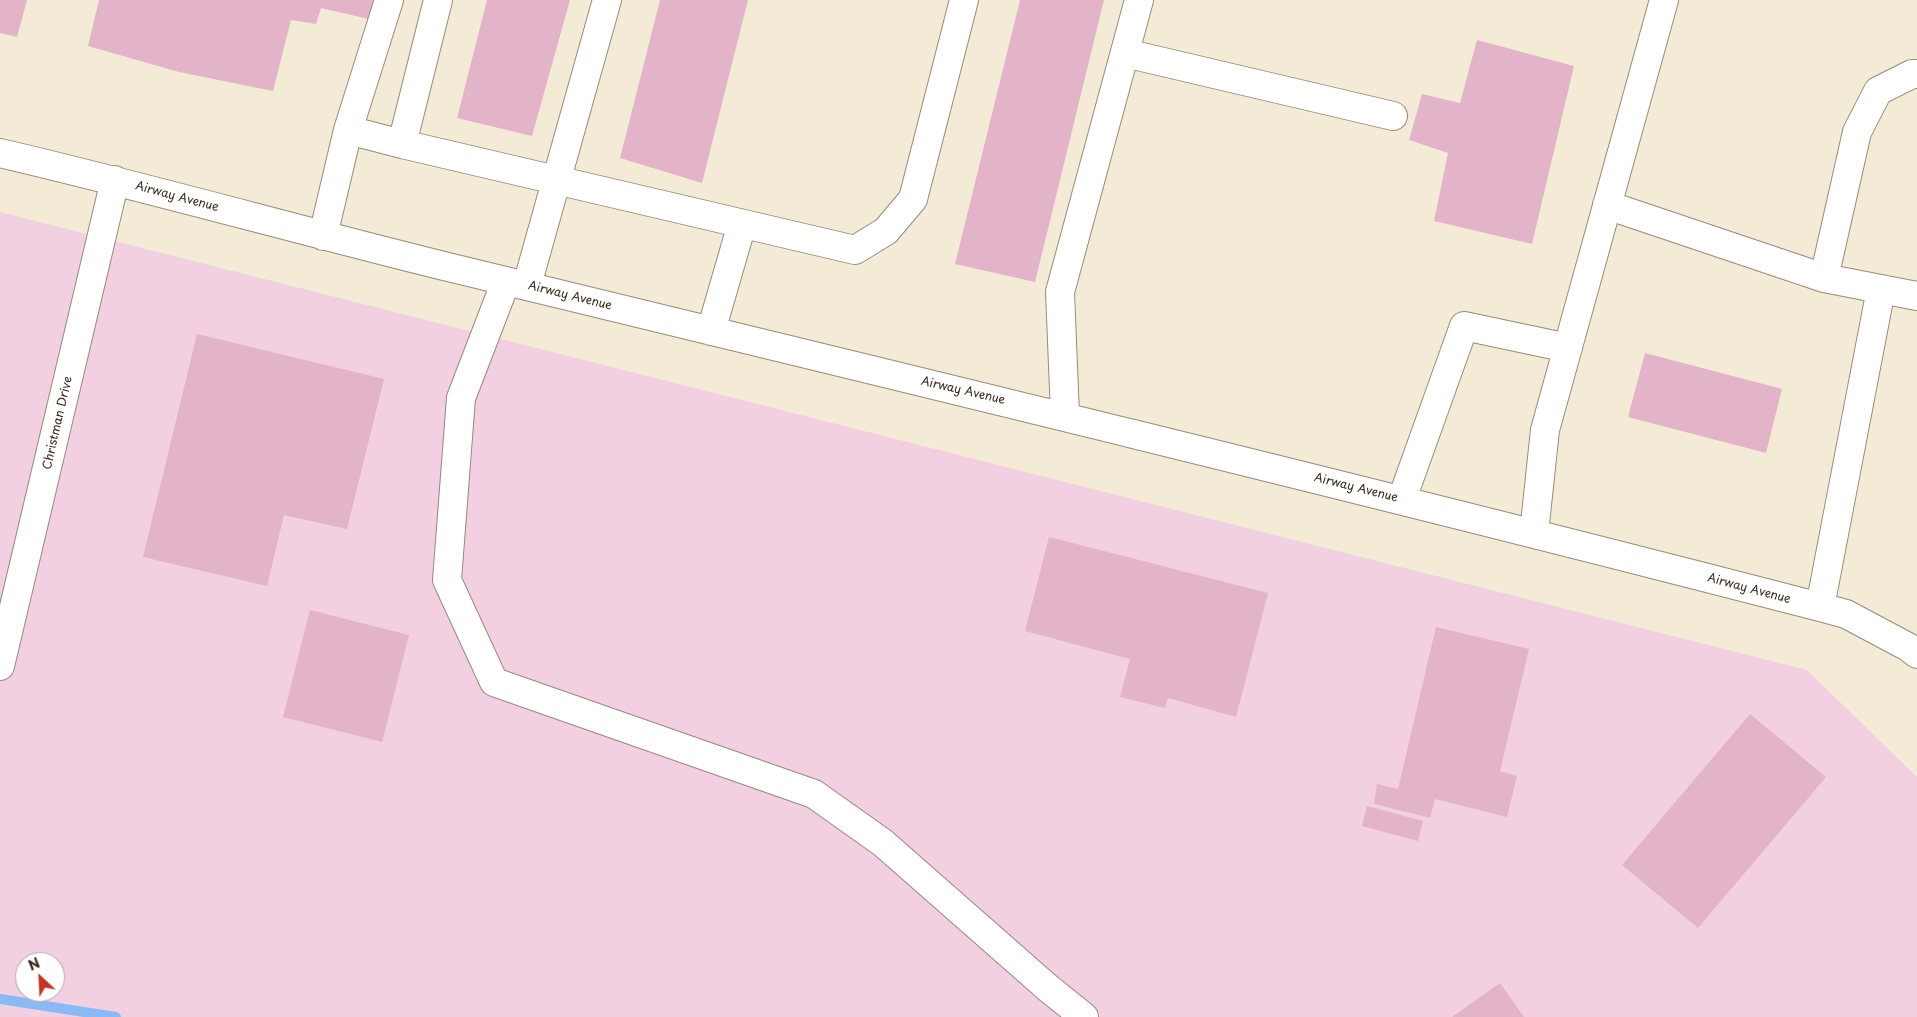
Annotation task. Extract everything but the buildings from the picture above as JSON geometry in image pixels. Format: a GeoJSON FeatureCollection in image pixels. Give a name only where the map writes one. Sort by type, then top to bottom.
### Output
{"type":"FeatureCollection","features":[{"type":"Feature","properties":{"kind":"street"},"geometry":{"type":"LineString","coordinates":[[322,236],[348,130],[390,0]]}},
{"type":"Feature","properties":{"kind":"street"},"geometry":{"type":"LineString","coordinates":[[402,144],[438,0]]}},
{"type":"Feature","properties":{"kind":"street"},"geometry":{"type":"LineString","coordinates":[[607,0],[558,180],[517,283],[461,398],[446,580],[494,682],[814,794],[883,843],[1048,988],[1084,1017]]}},
{"type":"Feature","properties":{"kind":"street"},"geometry":{"type":"LineString","coordinates":[[348,130],[855,250],[886,231],[913,200],[964,0]]}},
{"type":"Feature","properties":{"kind":"street"},"geometry":{"type":"LineString","coordinates":[[1065,415],[1060,292],[1139,0]]}},
{"type":"Feature","properties":{"kind":"street"},"geometry":{"type":"LineString","coordinates":[[1534,533],[1545,430],[1664,0]]}},
{"type":"Feature","properties":{"kind":"street"},"geometry":{"type":"LineString","coordinates":[[1125,53],[1393,116]]}},
{"type":"Feature","properties":{"kind":"street"},"geometry":{"type":"LineString","coordinates":[[1824,278],[1857,132],[1878,91],[1912,74],[1917,74]]}},
{"type":"Feature","properties":{"kind":"street","name":"Airway Avenue"},"geometry":{"type":"LineString","coordinates":[[0,153],[115,180],[322,236],[1065,415],[1402,499],[1820,607],[1846,614],[1908,647],[1917,654]]}},
{"type":"Feature","properties":{"kind":"street","name":"Christman Drive"},"geometry":{"type":"LineString","coordinates":[[0,666],[115,180]]}},
{"type":"Feature","properties":{"kind":"street"},"geometry":{"type":"LineString","coordinates":[[1607,205],[1824,278],[1917,296]]}},
{"type":"Feature","properties":{"kind":"street"},"geometry":{"type":"LineString","coordinates":[[711,331],[742,224]]}},
{"type":"Feature","properties":{"kind":"street"},"geometry":{"type":"LineString","coordinates":[[1820,607],[1881,289]]}},
{"type":"Feature","properties":{"kind":"street"},"geometry":{"type":"LineString","coordinates":[[1402,499],[1464,326],[1568,348]]}},
{"type":"Feature","properties":{"kind":"shaded area"},"geometry":{"type":"Polygon","coordinates":[[[0,212],[1807,670],[1917,777],[1917,1017],[0,1017],[0,212]]]}},
{"type":"Feature","properties":{"kind":"waterway"},"geometry":{"type":"LineString","coordinates":[[0,999],[116,1017]]}}]}
